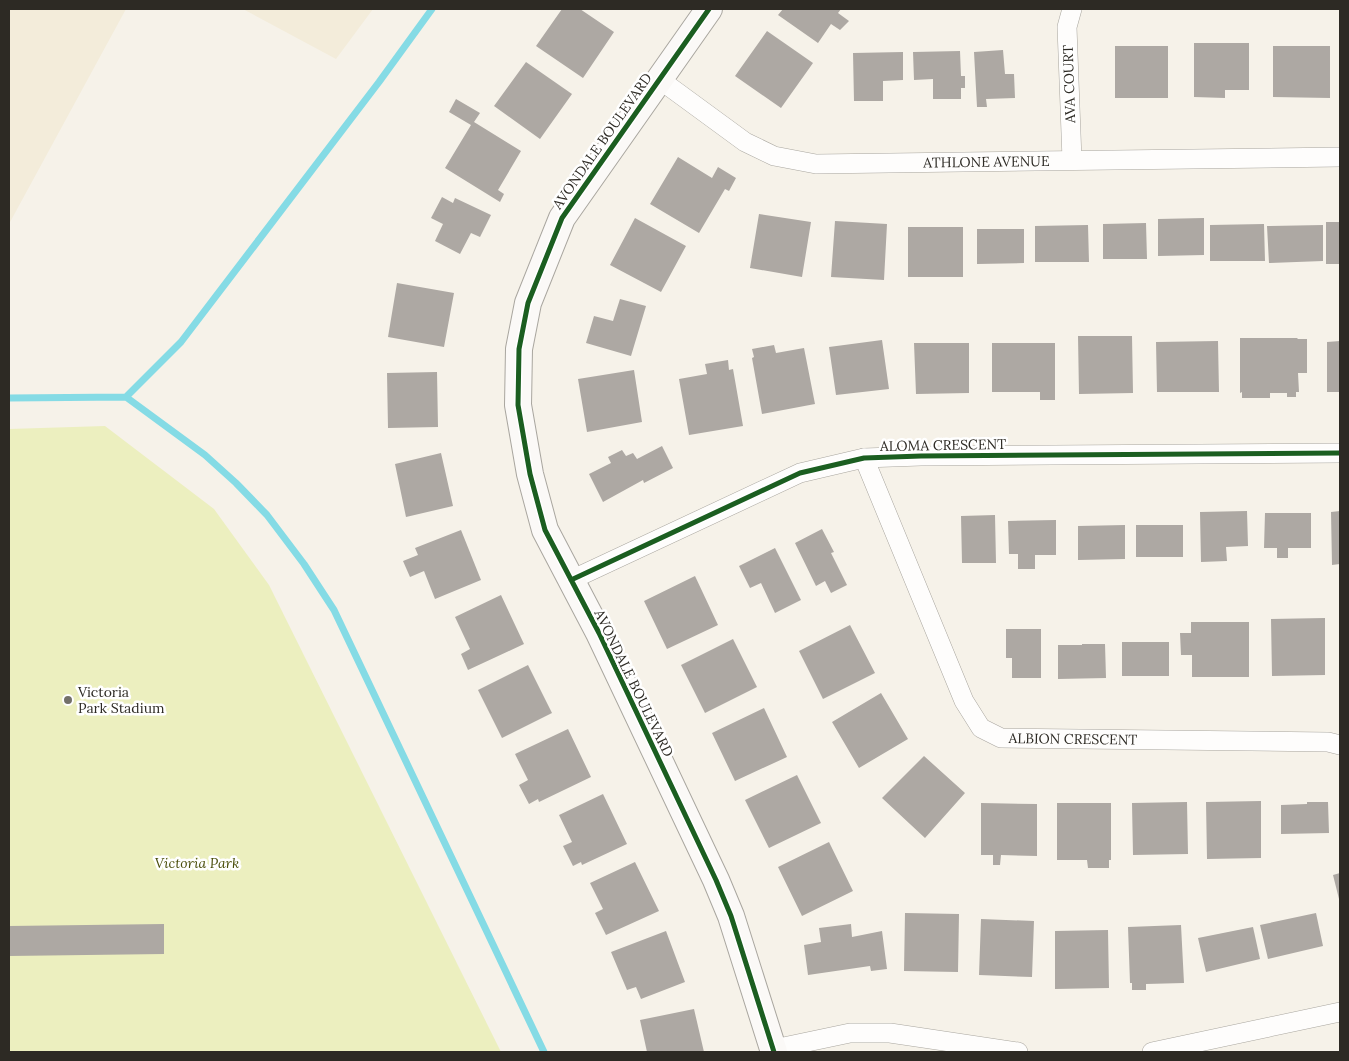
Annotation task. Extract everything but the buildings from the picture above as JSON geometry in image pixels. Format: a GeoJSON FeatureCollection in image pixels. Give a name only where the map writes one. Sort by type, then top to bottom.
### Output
{"type":"FeatureCollection","features":[{"type":"Feature","properties":{"kind":"street","name":"AVONDALE BOULEVARD"},"geometry":{"type":"LineString","coordinates":[[709,9],[562,218],[528,303],[519,349],[518,405],[530,474],[545,530],[599,633],[716,880],[731,916],[774,1051]]}},
{"type":"Feature","properties":{"kind":"street","name":"AVA COURT"},"geometry":{"type":"LineString","coordinates":[[1072,9],[1066,27],[1072,160]]}},
{"type":"Feature","properties":{"kind":"street","name":"ATHLONE AVENUE"},"geometry":{"type":"LineString","coordinates":[[659,79],[745,142],[774,156],[816,164],[1340,157]]}},
{"type":"Feature","properties":{"kind":"street","name":"ALOMA CRESCENT"},"geometry":{"type":"LineString","coordinates":[[571,580],[800,473],[864,458],[1340,453]]}},
{"type":"Feature","properties":{"kind":"street","name":"ALBION CRESCENT"},"geometry":{"type":"LineString","coordinates":[[864,458],[964,701],[981,728],[1001,738],[1328,742],[1340,745]]}},
{"type":"Feature","properties":{"kind":"street"},"geometry":{"type":"LineString","coordinates":[[1152,1052],[1340,1012]]}},
{"type":"Feature","properties":{"kind":"street"},"geometry":{"type":"LineString","coordinates":[[774,1051],[850,1033],[890,1033],[1018,1052]]}},
{"type":"Feature","properties":{"kind":"shaded area"},"geometry":{"type":"Polygon","coordinates":[[[9,9],[126,9],[9,224],[9,9]]]}},
{"type":"Feature","properties":{"kind":"shaded area"},"geometry":{"type":"Polygon","coordinates":[[[243,9],[373,9],[336,59],[243,9]]]}},
{"type":"Feature","properties":{"kind":"green space","name":"Victoria Park"},"geometry":{"type":"Polygon","coordinates":[[[105,426],[214,509],[269,585],[501,1052],[9,1052],[9,429],[105,426]]]}},
{"type":"Feature","properties":{"kind":"waterway"},"geometry":{"type":"LineString","coordinates":[[126,397],[181,342],[379,82],[432,9]]}},
{"type":"Feature","properties":{"kind":"waterway"},"geometry":{"type":"LineString","coordinates":[[9,398],[126,397],[205,455],[267,515],[304,564],[334,610],[544,1052]]}},
{"type":"Feature","properties":{"kind":"cycle path"},"geometry":{"type":"LineString","coordinates":[[709,9],[562,218],[528,303],[519,349],[518,405],[530,474],[545,530],[599,633],[716,880],[731,916],[774,1052]]}},
{"type":"Feature","properties":{"kind":"cycle path"},"geometry":{"type":"LineString","coordinates":[[571,580],[800,473],[864,458],[1340,453]]}},
{"type":"Feature","properties":{"kind":"place","name":"Victoria Park Stadium"},"geometry":{"type":"Point","coordinates":[68,700]}}]}
